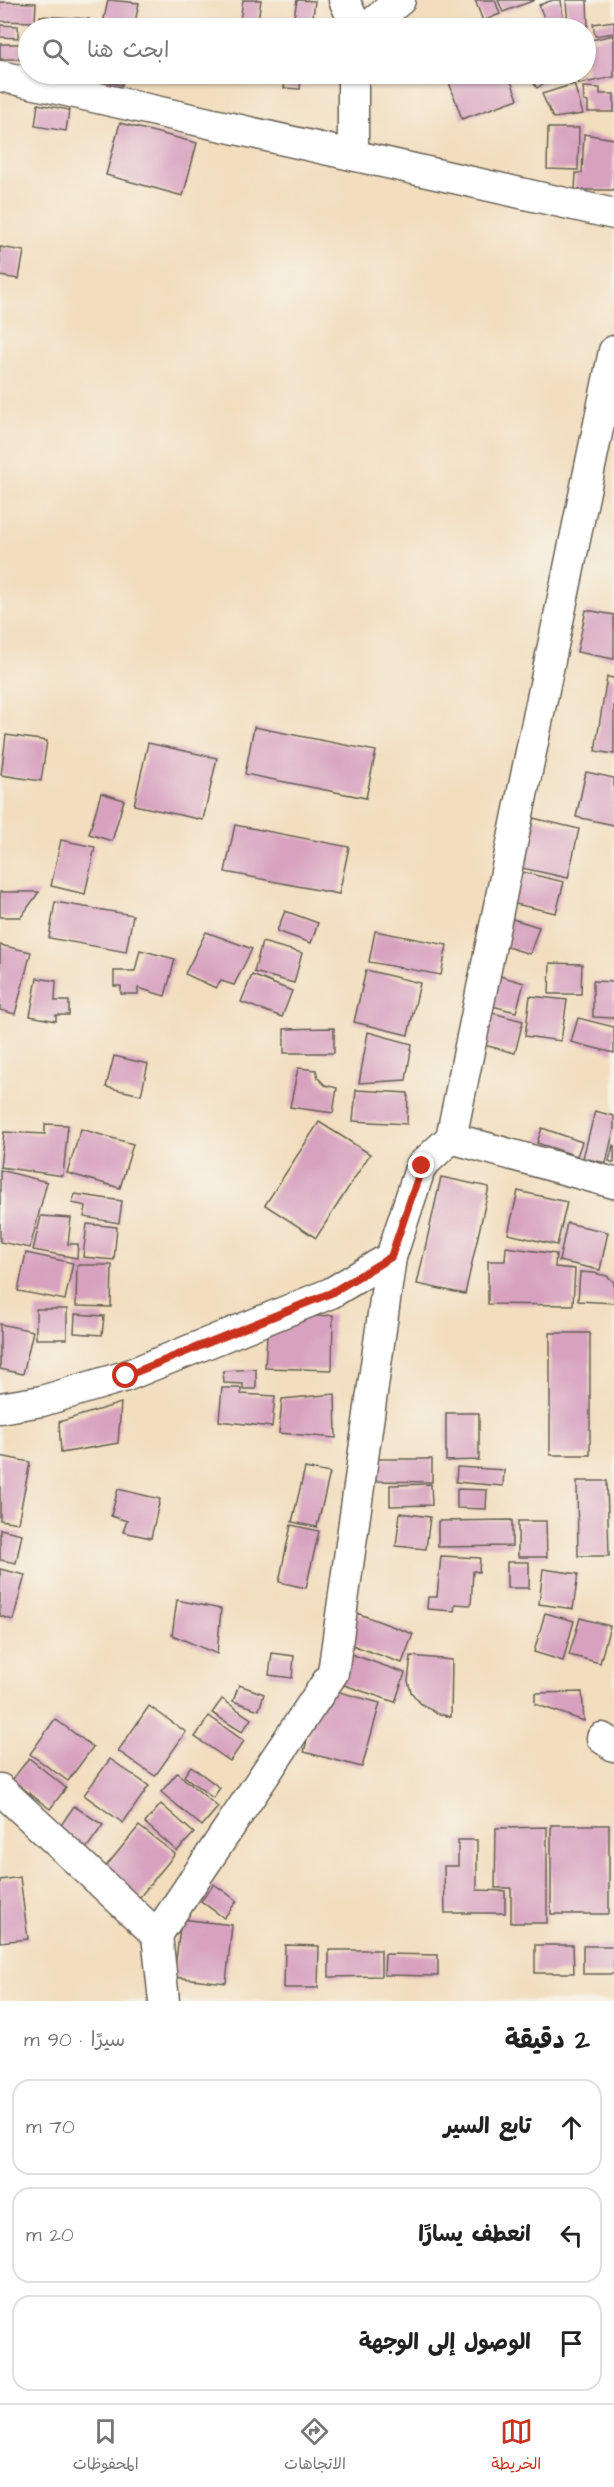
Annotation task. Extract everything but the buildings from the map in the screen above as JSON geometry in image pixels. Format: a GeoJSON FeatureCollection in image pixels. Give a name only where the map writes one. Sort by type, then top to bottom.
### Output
{"type":"FeatureCollection","features":[{"type":"Feature","properties":{"kind":"street"},"geometry":{"type":"LineString","coordinates":[[344,0],[352,18]]}},
{"type":"Feature","properties":{"kind":"street"},"geometry":{"type":"LineString","coordinates":[[379,18],[400,0]]}},
{"type":"Feature","properties":{"kind":"street"},"geometry":{"type":"LineString","coordinates":[[0,76],[18,80]]}},
{"type":"Feature","properties":{"kind":"street"},"geometry":{"type":"LineString","coordinates":[[36,84],[614,214]]}},
{"type":"Feature","properties":{"kind":"street"},"geometry":{"type":"LineString","coordinates":[[353,84],[353,155]]}},
{"type":"Feature","properties":{"kind":"street"},"geometry":{"type":"LineString","coordinates":[[164,2001],[157,1935],[333,1673],[391,1257],[422,1166],[451,1138],[614,351]]}},
{"type":"Feature","properties":{"kind":"street"},"geometry":{"type":"LineString","coordinates":[[451,1138],[614,1183]]}},
{"type":"Feature","properties":{"kind":"street"},"geometry":{"type":"LineString","coordinates":[[0,1408],[42,1401],[137,1371],[331,1293],[391,1257]]}},
{"type":"Feature","properties":{"kind":"street"},"geometry":{"type":"LineString","coordinates":[[0,1789],[157,1935]]}},
{"type":"Feature","properties":{"kind":"route"},"geometry":{"type":"LineString","coordinates":[[126,1376],[331,1293],[391,1257],[422,1166]]}}]}
